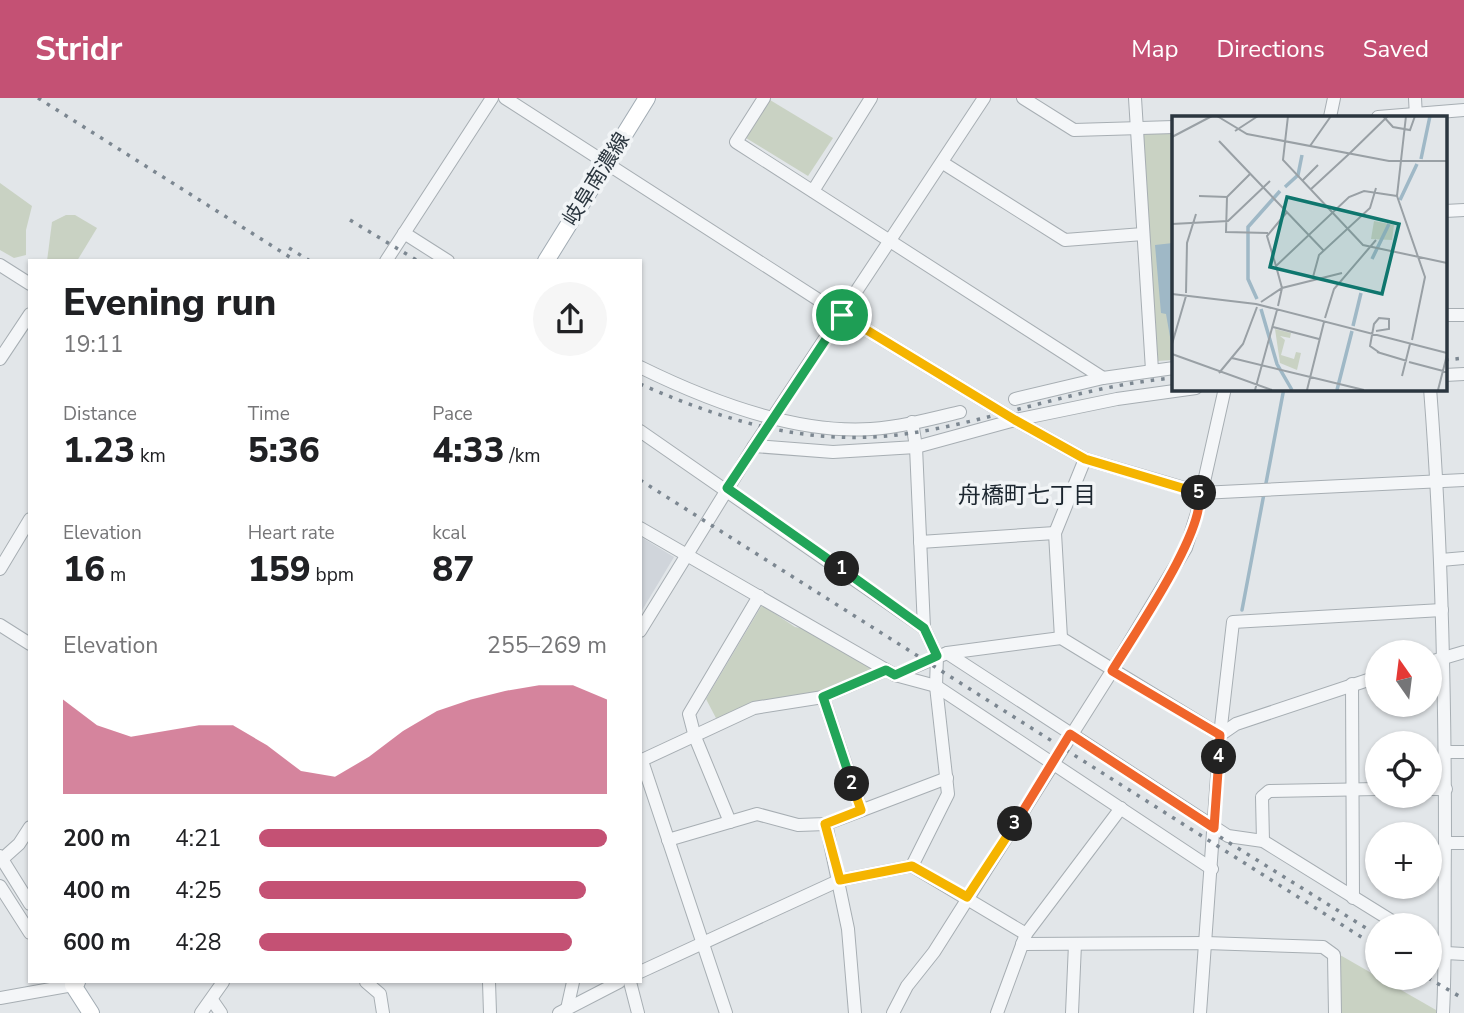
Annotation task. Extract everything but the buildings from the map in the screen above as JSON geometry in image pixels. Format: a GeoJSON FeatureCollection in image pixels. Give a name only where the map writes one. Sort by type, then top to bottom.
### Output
{"type":"FeatureCollection","features":[{"type":"Feature","properties":{"kind":"main road","name":"岐阜南濃線"},"geometry":{"type":"LineString","coordinates":[[547,259],[647,98]]}},
{"type":"Feature","properties":{"kind":"main road"},"geometry":{"type":"LineString","coordinates":[[73,983],[91,1013]]}},
{"type":"Feature","properties":{"kind":"street"},"geometry":{"type":"LineString","coordinates":[[387,259],[492,98]]}},
{"type":"Feature","properties":{"kind":"street"},"geometry":{"type":"LineString","coordinates":[[505,98],[605,165],[842,315],[1015,420],[1085,459],[1201,493],[1464,480]]}},
{"type":"Feature","properties":{"kind":"street"},"geometry":{"type":"LineString","coordinates":[[764,98],[736,142],[1103,378]]}},
{"type":"Feature","properties":{"kind":"street"},"geometry":{"type":"LineString","coordinates":[[813,191],[871,98]]}},
{"type":"Feature","properties":{"kind":"street"},"geometry":{"type":"LineString","coordinates":[[642,628],[754,446],[892,242],[984,98]]}},
{"type":"Feature","properties":{"kind":"street"},"geometry":{"type":"LineString","coordinates":[[1023,98],[1074,130],[1172,127]]}},
{"type":"Feature","properties":{"kind":"street"},"geometry":{"type":"LineString","coordinates":[[1135,98],[1152,370]]}},
{"type":"Feature","properties":{"kind":"street"},"geometry":{"type":"LineString","coordinates":[[1330,116],[1334,98]]}},
{"type":"Feature","properties":{"kind":"street"},"geometry":{"type":"LineString","coordinates":[[1415,98],[1416,116],[1464,110]]}},
{"type":"Feature","properties":{"kind":"street"},"geometry":{"type":"LineString","coordinates":[[943,163],[1065,240],[1143,234]]}},
{"type":"Feature","properties":{"kind":"street"},"geometry":{"type":"LineString","coordinates":[[1446,211],[1464,210]]}},
{"type":"Feature","properties":{"kind":"street"},"geometry":{"type":"LineString","coordinates":[[404,233],[445,259]]}},
{"type":"Feature","properties":{"kind":"street"},"geometry":{"type":"LineString","coordinates":[[0,265],[28,283]]}},
{"type":"Feature","properties":{"kind":"street"},"geometry":{"type":"LineString","coordinates":[[1446,316],[1464,315]]}},
{"type":"Feature","properties":{"kind":"street"},"geometry":{"type":"LineString","coordinates":[[0,359],[28,317]]}},
{"type":"Feature","properties":{"kind":"street"},"geometry":{"type":"LineString","coordinates":[[642,368],[720,402],[797,424],[870,429],[960,412]]}},
{"type":"Feature","properties":{"kind":"street"},"geometry":{"type":"LineString","coordinates":[[1014,399],[1103,378],[1172,368]]}},
{"type":"Feature","properties":{"kind":"street"},"geometry":{"type":"LineString","coordinates":[[1446,375],[1464,374]]}},
{"type":"Feature","properties":{"kind":"street"},"geometry":{"type":"LineString","coordinates":[[754,446],[833,452],[916,447],[1015,420],[1117,399],[1182,390]]}},
{"type":"Feature","properties":{"kind":"street"},"geometry":{"type":"LineString","coordinates":[[893,1013],[907,986],[934,952],[1112,671],[1186,548],[1225,390]]}},
{"type":"Feature","properties":{"kind":"street"},"geometry":{"type":"LineString","coordinates":[[1430,390],[1438,481],[1446,752],[1446,953],[1443,1013]]}},
{"type":"Feature","properties":{"kind":"street"},"geometry":{"type":"LineString","coordinates":[[912,422],[916,447],[924,628]]}},
{"type":"Feature","properties":{"kind":"street"},"geometry":{"type":"LineString","coordinates":[[642,432],[727,488],[924,628],[942,655],[1214,828],[1228,836],[1263,841],[1378,913]]}},
{"type":"Feature","properties":{"kind":"street"},"geometry":{"type":"LineString","coordinates":[[1062,638],[1055,533],[1085,459]]}},
{"type":"Feature","properties":{"kind":"street"},"geometry":{"type":"LineString","coordinates":[[0,569],[28,522]]}},
{"type":"Feature","properties":{"kind":"street"},"geometry":{"type":"LineString","coordinates":[[642,529],[890,673],[936,686],[1212,869]]}},
{"type":"Feature","properties":{"kind":"street"},"geometry":{"type":"LineString","coordinates":[[920,542],[1055,533]]}},
{"type":"Feature","properties":{"kind":"street"},"geometry":{"type":"LineString","coordinates":[[1441,560],[1464,558]]}},
{"type":"Feature","properties":{"kind":"street"},"geometry":{"type":"LineString","coordinates":[[730,822],[695,737],[689,714],[759,596]]}},
{"type":"Feature","properties":{"kind":"street"},"geometry":{"type":"LineString","coordinates":[[1200,1013],[1220,735],[1233,622],[1442,610]]}},
{"type":"Feature","properties":{"kind":"street"},"geometry":{"type":"LineString","coordinates":[[0,625],[28,643]]}},
{"type":"Feature","properties":{"kind":"street"},"geometry":{"type":"LineString","coordinates":[[642,761],[754,708],[823,697],[942,655],[1062,638],[1220,735]]}},
{"type":"Feature","properties":{"kind":"street"},"geometry":{"type":"LineString","coordinates":[[1444,658],[1464,652]]}},
{"type":"Feature","properties":{"kind":"street"},"geometry":{"type":"LineString","coordinates":[[912,866],[948,794],[936,686],[942,655]]}},
{"type":"Feature","properties":{"kind":"street"},"geometry":{"type":"LineString","coordinates":[[1220,735],[1236,724],[1365,680]]}},
{"type":"Feature","properties":{"kind":"street"},"geometry":{"type":"LineString","coordinates":[[1352,684],[1353,898]]}},
{"type":"Feature","properties":{"kind":"street"},"geometry":{"type":"LineString","coordinates":[[823,697],[861,810]]}},
{"type":"Feature","properties":{"kind":"street"},"geometry":{"type":"LineString","coordinates":[[1446,752],[1464,752]]}},
{"type":"Feature","properties":{"kind":"street"},"geometry":{"type":"LineString","coordinates":[[642,764],[726,1013]]}},
{"type":"Feature","properties":{"kind":"street"},"geometry":{"type":"LineString","coordinates":[[668,840],[757,814],[798,825],[825,824],[947,778]]}},
{"type":"Feature","properties":{"kind":"street"},"geometry":{"type":"LineString","coordinates":[[1263,841],[1262,797],[1269,792],[1365,788]]}},
{"type":"Feature","properties":{"kind":"street"},"geometry":{"type":"LineString","coordinates":[[997,1013],[1024,939],[1121,808]]}},
{"type":"Feature","properties":{"kind":"street"},"geometry":{"type":"LineString","coordinates":[[825,824],[840,880],[848,929],[855,1013]]}},
{"type":"Feature","properties":{"kind":"street"},"geometry":{"type":"LineString","coordinates":[[28,830],[19,844],[1,859],[28,901]]}},
{"type":"Feature","properties":{"kind":"street"},"geometry":{"type":"LineString","coordinates":[[1445,843],[1464,843]]}},
{"type":"Feature","properties":{"kind":"street"},"geometry":{"type":"LineString","coordinates":[[642,971],[840,880],[912,866],[967,897],[1024,939],[1075,944],[1206,943],[1323,947],[1334,955],[1335,1013]]}},
{"type":"Feature","properties":{"kind":"street"},"geometry":{"type":"LineString","coordinates":[[0,886],[28,930]]}},
{"type":"Feature","properties":{"kind":"street"},"geometry":{"type":"LineString","coordinates":[[1072,1013],[1075,944]]}},
{"type":"Feature","properties":{"kind":"street"},"geometry":{"type":"LineString","coordinates":[[1442,950],[1464,954]]}},
{"type":"Feature","properties":{"kind":"street"},"geometry":{"type":"LineString","coordinates":[[0,998],[73,983]]}},
{"type":"Feature","properties":{"kind":"street"},"geometry":{"type":"LineString","coordinates":[[201,1013],[222,983]]}},
{"type":"Feature","properties":{"kind":"street"},"geometry":{"type":"LineString","coordinates":[[367,983],[380,994],[383,1013]]}},
{"type":"Feature","properties":{"kind":"street"},"geometry":{"type":"LineString","coordinates":[[489,983],[491,1013]]}},
{"type":"Feature","properties":{"kind":"street"},"geometry":{"type":"LineString","coordinates":[[564,1011],[573,983]]}},
{"type":"Feature","properties":{"kind":"street"},"geometry":{"type":"LineString","coordinates":[[564,1011],[617,983]]}},
{"type":"Feature","properties":{"kind":"street"},"geometry":{"type":"LineString","coordinates":[[630,983],[638,1013]]}},
{"type":"Feature","properties":{"kind":"street"},"geometry":{"type":"LineString","coordinates":[[212,1000],[221,1013]]}},
{"type":"Feature","properties":{"kind":"shaded area"},"geometry":{"type":"Polygon","coordinates":[[[642,538],[674,557],[642,610],[642,538]]]}},
{"type":"Feature","properties":{"kind":"green space"},"geometry":{"type":"Polygon","coordinates":[[[770,100],[833,138],[808,176],[746,138],[770,100]]]}},
{"type":"Feature","properties":{"kind":"green space"},"geometry":{"type":"Polygon","coordinates":[[[1172,132],[1172,360],[1157,361],[1142,134],[1172,132]]]}},
{"type":"Feature","properties":{"kind":"green space"},"geometry":{"type":"Polygon","coordinates":[[[0,183],[32,206],[26,230],[26,255],[14,258],[0,250],[0,183]]]}},
{"type":"Feature","properties":{"kind":"green space"},"geometry":{"type":"Polygon","coordinates":[[[66,215],[75,215],[97,228],[78,259],[47,259],[52,222],[66,215]]]}},
{"type":"Feature","properties":{"kind":"green space"},"geometry":{"type":"Polygon","coordinates":[[[762,605],[795,627],[806,629],[872,669],[819,691],[752,705],[717,720],[706,699],[762,605]]]}},
{"type":"Feature","properties":{"kind":"green space"},"geometry":{"type":"Polygon","coordinates":[[[1340,955],[1365,969],[1365,990],[1401,990],[1436,1010],[1436,1013],[1341,1013],[1340,955]]]}},
{"type":"Feature","properties":{"kind":"water"},"geometry":{"type":"Polygon","coordinates":[[[1172,243],[1172,348],[1166,314],[1161,313],[1155,245],[1172,243]]]}},
{"type":"Feature","properties":{"kind":"waterway"},"geometry":{"type":"LineString","coordinates":[[1242,610],[1284,390]]}},
{"type":"Feature","properties":{"kind":"railway"},"geometry":{"type":"LineString","coordinates":[[38,98],[293,259]]}},
{"type":"Feature","properties":{"kind":"railway"},"geometry":{"type":"LineString","coordinates":[[350,220],[415,259]]}},
{"type":"Feature","properties":{"kind":"railway"},"geometry":{"type":"LineString","coordinates":[[289,248],[307,259]]}},
{"type":"Feature","properties":{"kind":"railway"},"geometry":{"type":"LineString","coordinates":[[1446,360],[1464,358]]}},
{"type":"Feature","properties":{"kind":"railway"},"geometry":{"type":"LineString","coordinates":[[642,385],[744,422],[779,430],[849,437],[924,431],[1110,387],[1172,378]]}},
{"type":"Feature","properties":{"kind":"railway"},"geometry":{"type":"LineString","coordinates":[[642,481],[1365,939]]}},
{"type":"Feature","properties":{"kind":"railway"},"geometry":{"type":"LineString","coordinates":[[1220,837],[1365,927]]}},
{"type":"Feature","properties":{"kind":"railway"},"geometry":{"type":"LineString","coordinates":[[1442,986],[1464,999]]}},
{"type":"Feature","properties":{"kind":"district","name":"舟橋町七丁目"},"geometry":{"type":"Point","coordinates":[1027,495]}},
{"type":"Feature","properties":{"kind":"route"},"geometry":{"type":"LineString","coordinates":[[842,315],[940,372],[1015,420],[1085,459],[1201,493],[1186,548],[1112,671],[1220,735],[1214,828],[1070,734],[967,897],[912,866],[840,880],[825,824],[861,810],[823,697],[886,670],[895,675],[937,656],[924,628],[727,488],[842,315]]}}]}
